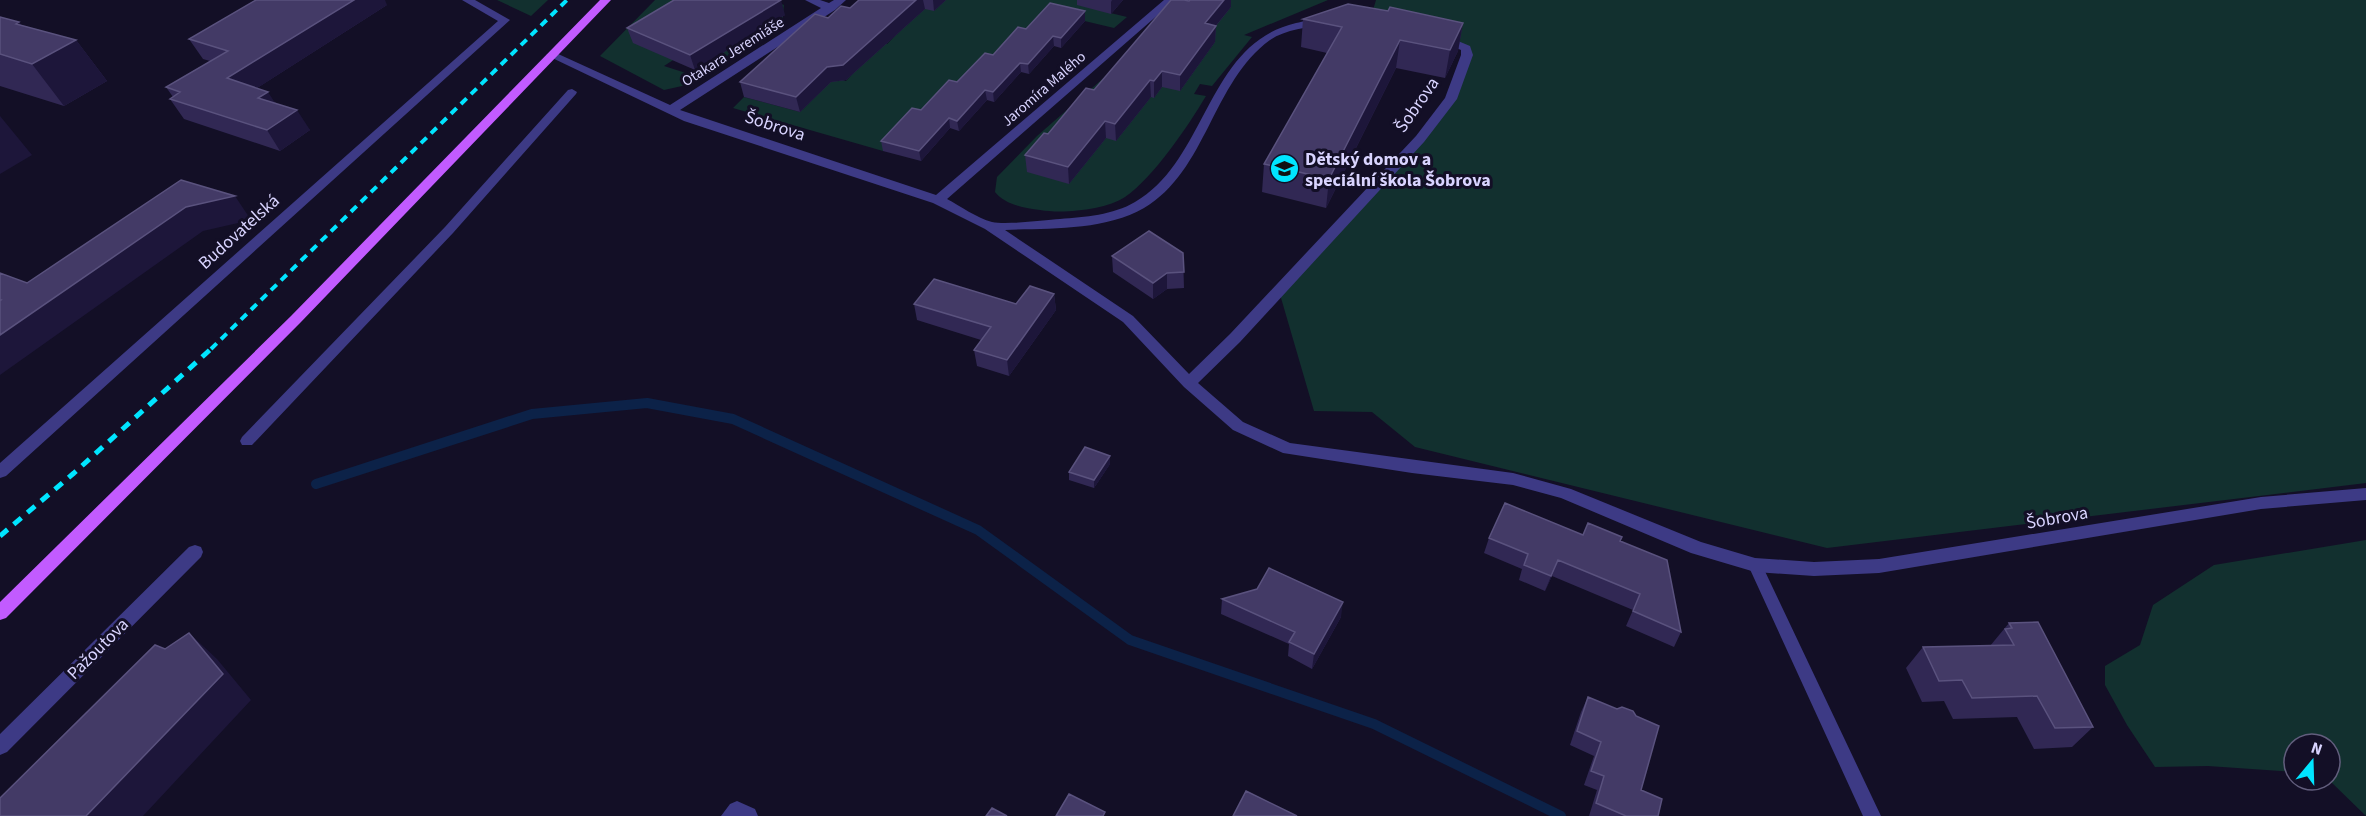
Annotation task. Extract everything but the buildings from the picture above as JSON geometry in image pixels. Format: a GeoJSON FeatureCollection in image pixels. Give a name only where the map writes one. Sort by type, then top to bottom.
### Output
{"type":"FeatureCollection","features":[{"type":"Feature","properties":{"kind":"main road"},"geometry":{"type":"LineString","coordinates":[[0,613],[296,320],[606,0]]}},
{"type":"Feature","properties":{"kind":"street","name":"Budovatelská"},"geometry":{"type":"LineString","coordinates":[[0,472],[505,20],[467,0]]}},
{"type":"Feature","properties":{"kind":"street"},"geometry":{"type":"LineString","coordinates":[[810,0],[831,8]]}},
{"type":"Feature","properties":{"kind":"street","name":"Otakara Jeremiáše"},"geometry":{"type":"LineString","coordinates":[[670,110],[841,0]]}},
{"type":"Feature","properties":{"kind":"street","name":"Jaromíra Malého"},"geometry":{"type":"LineString","coordinates":[[938,200],[1170,0]]}},
{"type":"Feature","properties":{"kind":"street"},"geometry":{"type":"LineString","coordinates":[[990,226],[1080,220],[1115,215],[1140,204],[1161,189],[1246,56],[1268,37],[1336,18]]}},
{"type":"Feature","properties":{"kind":"street","name":"Šobrova"},"geometry":{"type":"LineString","coordinates":[[1189,383],[1235,338],[1420,139],[1450,99],[1467,55],[1466,48],[1434,35]]}},
{"type":"Feature","properties":{"kind":"street","name":"Šobrova"},"geometry":{"type":"LineString","coordinates":[[552,55],[670,110],[938,200],[990,226],[1128,319],[1189,383],[1238,426],[1288,449],[1412,467],[1513,478],[1565,493],[1697,548],[1755,565],[1814,569],[1879,566],[2261,503],[2366,494]]}},
{"type":"Feature","properties":{"kind":"street","name":"Pažoutova"},"geometry":{"type":"LineString","coordinates":[[0,746],[195,552]]}},
{"type":"Feature","properties":{"kind":"street"},"geometry":{"type":"LineString","coordinates":[[731,816],[737,810],[748,816]]}},
{"type":"Feature","properties":{"kind":"lane"},"geometry":{"type":"LineString","coordinates":[[247,441],[448,230],[572,92]]}},
{"type":"Feature","properties":{"kind":"lane"},"geometry":{"type":"LineString","coordinates":[[1755,565],[1872,816]]}},
{"type":"Feature","properties":{"kind":"green space"},"geometry":{"type":"Polygon","coordinates":[[[497,0],[548,0],[531,16],[497,0]]]}},
{"type":"Feature","properties":{"kind":"green space"},"geometry":{"type":"Polygon","coordinates":[[[655,0],[772,0],[784,5],[782,27],[691,84],[664,90],[600,56],[655,0]],[[702,41],[664,66],[689,74],[719,57],[702,41]]]}},
{"type":"Feature","properties":{"kind":"green space"},"geometry":{"type":"Polygon","coordinates":[[[937,0],[1111,0],[1102,11],[1127,17],[1114,28],[1051,13],[914,118],[883,151],[733,108],[744,97],[800,112],[811,101],[802,69],[846,81],[856,70],[851,35],[887,44],[897,34],[878,29],[937,0]]]}},
{"type":"Feature","properties":{"kind":"green space"},"geometry":{"type":"Polygon","coordinates":[[[1193,0],[1328,0],[1244,35],[1252,37],[1212,86],[1200,84],[1194,94],[1206,96],[1170,150],[1147,177],[1125,197],[1095,208],[1060,211],[1022,207],[1004,200],[995,192],[997,177],[1037,136],[1193,0]]]}},
{"type":"Feature","properties":{"kind":"green space"},"geometry":{"type":"Polygon","coordinates":[[[1376,0],[2366,0],[2366,483],[1827,548],[1415,447],[1372,412],[1314,411],[1279,291],[1450,99],[1465,48],[1373,10],[1376,0]]]}},
{"type":"Feature","properties":{"kind":"green space"},"geometry":{"type":"Polygon","coordinates":[[[2366,540],[2366,816],[2341,792],[2342,732],[2282,732],[2282,771],[2208,766],[2155,767],[2127,725],[2105,685],[2105,666],[2140,645],[2153,605],[2214,565],[2366,540]]]}},
{"type":"Feature","properties":{"kind":"waterway"},"geometry":{"type":"LineString","coordinates":[[316,484],[532,414],[647,403],[733,419],[978,530],[1130,640],[1374,724],[1561,816]]}},
{"type":"Feature","properties":{"kind":"railway"},"geometry":{"type":"LineString","coordinates":[[211,349],[567,0]]}},
{"type":"Feature","properties":{"kind":"railway"},"geometry":{"type":"LineString","coordinates":[[0,536],[74,473],[212,348]]}},
{"type":"Feature","properties":{"kind":"place","name":"Dětský domov a speciální škola Šobrova"},"geometry":{"type":"Point","coordinates":[1284,169]}}]}
